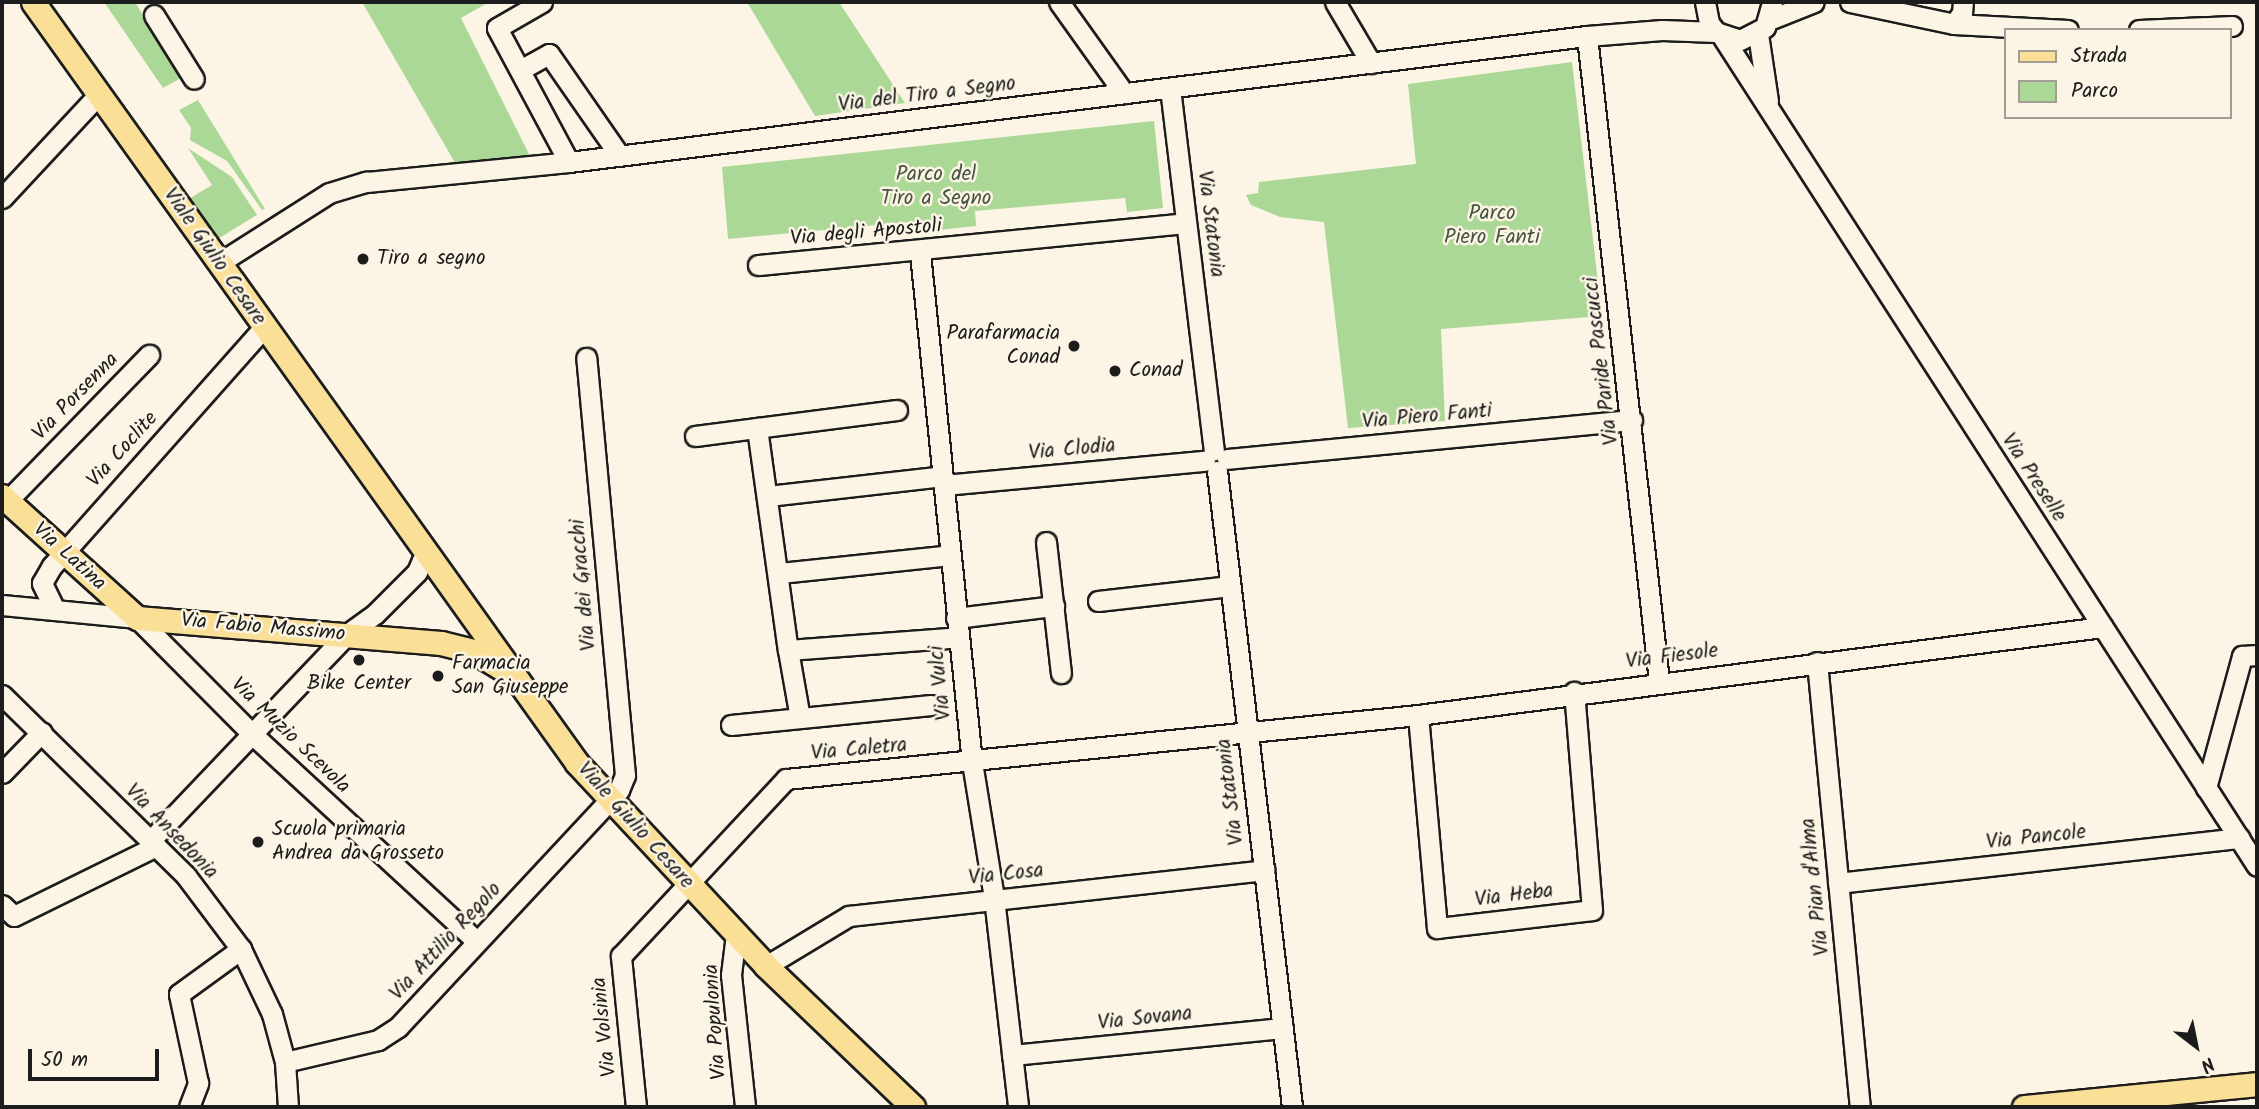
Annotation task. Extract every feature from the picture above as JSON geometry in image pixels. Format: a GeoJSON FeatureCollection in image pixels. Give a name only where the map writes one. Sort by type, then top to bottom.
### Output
{"type":"FeatureCollection","features":[{"type":"Feature","properties":{"kind":"main road","name":"Viale Giulio Cesare"},"geometry":{"type":"LineString","coordinates":[[33,2],[394,513],[610,803],[766,966],[913,1107]]}},
{"type":"Feature","properties":{"kind":"main road","name":"Via Latina"},"geometry":{"type":"LineString","coordinates":[[4,499],[136,618]]}},
{"type":"Feature","properties":{"kind":"main road","name":"Viale Giulio Cesare"},"geometry":{"type":"LineString","coordinates":[[394,513],[460,617],[458,630],[441,643]]}},
{"type":"Feature","properties":{"kind":"main road","name":"Via Fabio Massimo"},"geometry":{"type":"LineString","coordinates":[[136,618],[441,643],[484,656],[516,678]]}},
{"type":"Feature","properties":{"kind":"main road"},"geometry":{"type":"LineString","coordinates":[[2024,1107],[2254,1083]]}},
{"type":"Feature","properties":{"kind":"street"},"geometry":{"type":"LineString","coordinates":[[542,2],[497,27],[569,162]]}},
{"type":"Feature","properties":{"kind":"street"},"geometry":{"type":"LineString","coordinates":[[1059,2],[1124,93]]}},
{"type":"Feature","properties":{"kind":"street"},"geometry":{"type":"LineString","coordinates":[[1335,2],[1371,63]]}},
{"type":"Feature","properties":{"kind":"street","name":"Via del Tiro a Segno"},"geometry":{"type":"LineString","coordinates":[[1662,30],[1704,2]]}},
{"type":"Feature","properties":{"kind":"street","name":"Via Preselle"},"geometry":{"type":"LineString","coordinates":[[1704,2],[1709,23],[1719,34],[2257,866]]}},
{"type":"Feature","properties":{"kind":"street","name":"Via del Tiro a Segno"},"geometry":{"type":"LineString","coordinates":[[219,263],[346,186],[620,156],[1587,36],[1662,30],[1719,34],[1740,40],[1771,14],[1814,2]]}},
{"type":"Feature","properties":{"kind":"street"},"geometry":{"type":"LineString","coordinates":[[1850,2],[1954,24],[2030,28]]}},
{"type":"Feature","properties":{"kind":"street"},"geometry":{"type":"LineString","coordinates":[[1954,24],[1962,13],[1963,2]]}},
{"type":"Feature","properties":{"kind":"street","name":"Via Preselle"},"geometry":{"type":"LineString","coordinates":[[1771,14],[1759,64],[1771,115]]}},
{"type":"Feature","properties":{"kind":"street"},"geometry":{"type":"LineString","coordinates":[[154,15],[194,79]]}},
{"type":"Feature","properties":{"kind":"street"},"geometry":{"type":"LineString","coordinates":[[2186,28],[2232,26]]}},
{"type":"Feature","properties":{"kind":"street","name":"Via Paride Pascucci"},"geometry":{"type":"LineString","coordinates":[[1587,36],[1632,420],[1658,681]]}},
{"type":"Feature","properties":{"kind":"street"},"geometry":{"type":"LineString","coordinates":[[520,70],[549,54],[620,156]]}},
{"type":"Feature","properties":{"kind":"street","name":"Via Statonia"},"geometry":{"type":"LineString","coordinates":[[1170,88],[1292,1107]]}},
{"type":"Feature","properties":{"kind":"street"},"geometry":{"type":"LineString","coordinates":[[2,198],[99,94]]}},
{"type":"Feature","properties":{"kind":"street","name":"Via degli Apostoli"},"geometry":{"type":"LineString","coordinates":[[758,265],[920,253],[1186,223]]}},
{"type":"Feature","properties":{"kind":"street","name":"Via Vulci"},"geometry":{"type":"LineString","coordinates":[[920,253],[972,762],[994,898],[1018,1107]]}},
{"type":"Feature","properties":{"kind":"street","name":"Via Coclite"},"geometry":{"type":"LineString","coordinates":[[55,610],[42,583],[62,552],[264,327]]}},
{"type":"Feature","properties":{"kind":"street","name":"Via Porsenna"},"geometry":{"type":"LineString","coordinates":[[4,499],[149,355]]}},
{"type":"Feature","properties":{"kind":"street","name":"Via dei Gracchi"},"geometry":{"type":"LineString","coordinates":[[586,358],[625,775],[610,803]]}},
{"type":"Feature","properties":{"kind":"street"},"geometry":{"type":"LineString","coordinates":[[695,436],[897,410]]}},
{"type":"Feature","properties":{"kind":"street","name":"Via Piero Fanti"},"geometry":{"type":"LineString","coordinates":[[1216,460],[1632,420]]}},
{"type":"Feature","properties":{"kind":"street"},"geometry":{"type":"LineString","coordinates":[[757,428],[800,718]]}},
{"type":"Feature","properties":{"kind":"street","name":"Via Clodia"},"geometry":{"type":"LineString","coordinates":[[768,496],[1216,460]]}},
{"type":"Feature","properties":{"kind":"street"},"geometry":{"type":"LineString","coordinates":[[1046,542],[1061,673]]}},
{"type":"Feature","properties":{"kind":"street"},"geometry":{"type":"LineString","coordinates":[[780,573],[950,555]]}},
{"type":"Feature","properties":{"kind":"street"},"geometry":{"type":"LineString","coordinates":[[2,905],[14,916],[153,844],[346,635],[375,614],[417,572],[422,560]]}},
{"type":"Feature","properties":{"kind":"street"},"geometry":{"type":"LineString","coordinates":[[1098,601],[1230,586]]}},
{"type":"Feature","properties":{"kind":"street","name":"Via Fabio Massimo"},"geometry":{"type":"LineString","coordinates":[[2,605],[136,618]]}},
{"type":"Feature","properties":{"kind":"street"},"geometry":{"type":"LineString","coordinates":[[788,650],[958,627],[1054,606]]}},
{"type":"Feature","properties":{"kind":"street","name":"Via Muzio Scevola"},"geometry":{"type":"LineString","coordinates":[[136,618],[253,735],[476,941]]}},
{"type":"Feature","properties":{"kind":"street","name":"Via Fiesole"},"geometry":{"type":"LineString","coordinates":[[1247,734],[1418,715],[1658,681],[2102,627]]}},
{"type":"Feature","properties":{"kind":"street"},"geometry":{"type":"LineString","coordinates":[[2206,788],[2242,656],[2257,655]]}},
{"type":"Feature","properties":{"kind":"street","name":"Via Pian d'Alma"},"geometry":{"type":"LineString","coordinates":[[1817,662],[1860,1107]]}},
{"type":"Feature","properties":{"kind":"street","name":"Via Heba"},"geometry":{"type":"LineString","coordinates":[[1418,715],[1437,928],[1592,910],[1574,692]]}},
{"type":"Feature","properties":{"kind":"street","name":"Via Ansedonia"},"geometry":{"type":"LineString","coordinates":[[2,695],[186,876],[241,949],[272,1014],[285,1062],[288,1107]]}},
{"type":"Feature","properties":{"kind":"street"},"geometry":{"type":"LineString","coordinates":[[731,725],[931,705]]}},
{"type":"Feature","properties":{"kind":"street"},"geometry":{"type":"LineString","coordinates":[[2,773],[42,732]]}},
{"type":"Feature","properties":{"kind":"street","name":"Via Caletra"},"geometry":{"type":"LineString","coordinates":[[687,885],[786,779],[1247,734]]}},
{"type":"Feature","properties":{"kind":"street","name":"Via Attilio Regolo"},"geometry":{"type":"LineString","coordinates":[[285,1062],[377,1040],[398,1027],[476,941],[610,803]]}},
{"type":"Feature","properties":{"kind":"street","name":"Via Pancole"},"geometry":{"type":"LineString","coordinates":[[1838,883],[2239,838]]}},
{"type":"Feature","properties":{"kind":"street","name":"Via Cosa"},"geometry":{"type":"LineString","coordinates":[[766,966],[849,916],[1264,870]]}},
{"type":"Feature","properties":{"kind":"street","name":"Via Volsinia"},"geometry":{"type":"LineString","coordinates":[[636,1107],[621,956],[687,885]]}},
{"type":"Feature","properties":{"kind":"street","name":"Via Populonia"},"geometry":{"type":"LineString","coordinates":[[736,934],[731,975],[745,1107]]}},
{"type":"Feature","properties":{"kind":"street"},"geometry":{"type":"LineString","coordinates":[[189,1107],[198,1083],[179,994],[241,949]]}},
{"type":"Feature","properties":{"kind":"street","name":"Via Sovana"},"geometry":{"type":"LineString","coordinates":[[1012,1055],[1283,1028]]}},
{"type":"Feature","properties":{"kind":"green space"},"geometry":{"type":"Polygon","coordinates":[[[104,2],[135,2],[181,78],[163,88],[104,2]]]}},
{"type":"Feature","properties":{"kind":"green space"},"geometry":{"type":"Polygon","coordinates":[[[362,2],[489,2],[461,18],[530,156],[458,168],[362,2]]]}},
{"type":"Feature","properties":{"kind":"green space"},"geometry":{"type":"Polygon","coordinates":[[[747,2],[839,2],[905,103],[815,116],[747,2]]]}},
{"type":"Feature","properties":{"kind":"green space","name":"Parco Piero Fanti"},"geometry":{"type":"Polygon","coordinates":[[[1572,62],[1602,316],[1441,329],[1445,421],[1348,428],[1324,222],[1280,217],[1251,205],[1246,195],[1258,193],[1259,182],[1416,164],[1408,84],[1572,62]]]}},
{"type":"Feature","properties":{"kind":"green space"},"geometry":{"type":"Polygon","coordinates":[[[198,100],[265,209],[262,210],[227,161],[190,140],[191,128],[179,110],[198,100]]]}},
{"type":"Feature","properties":{"kind":"green space","name":"Parco del Tiro a Segno"},"geometry":{"type":"Polygon","coordinates":[[[1154,121],[1163,208],[1127,212],[1125,198],[975,211],[976,226],[910,233],[909,222],[728,239],[722,167],[1154,121]]]}},
{"type":"Feature","properties":{"kind":"green space"},"geometry":{"type":"Polygon","coordinates":[[[188,148],[232,177],[257,215],[216,240],[187,200],[212,185],[188,148]]]}},
{"type":"Feature","properties":{"kind":"place","name":"Tiro a segno"},"geometry":{"type":"Point","coordinates":[363,259]}},
{"type":"Feature","properties":{"kind":"place","name":"Parafarmacia Conad"},"geometry":{"type":"Point","coordinates":[1074,346]}},
{"type":"Feature","properties":{"kind":"place","name":"Conad"},"geometry":{"type":"Point","coordinates":[1115,371]}},
{"type":"Feature","properties":{"kind":"place","name":"Bike Center"},"geometry":{"type":"Point","coordinates":[359,660]}},
{"type":"Feature","properties":{"kind":"place","name":"Farmacia San Giuseppe"},"geometry":{"type":"Point","coordinates":[438,676]}},
{"type":"Feature","properties":{"kind":"place","name":"Scuola primaria Andrea da Grosseto"},"geometry":{"type":"Point","coordinates":[258,842]}}]}
